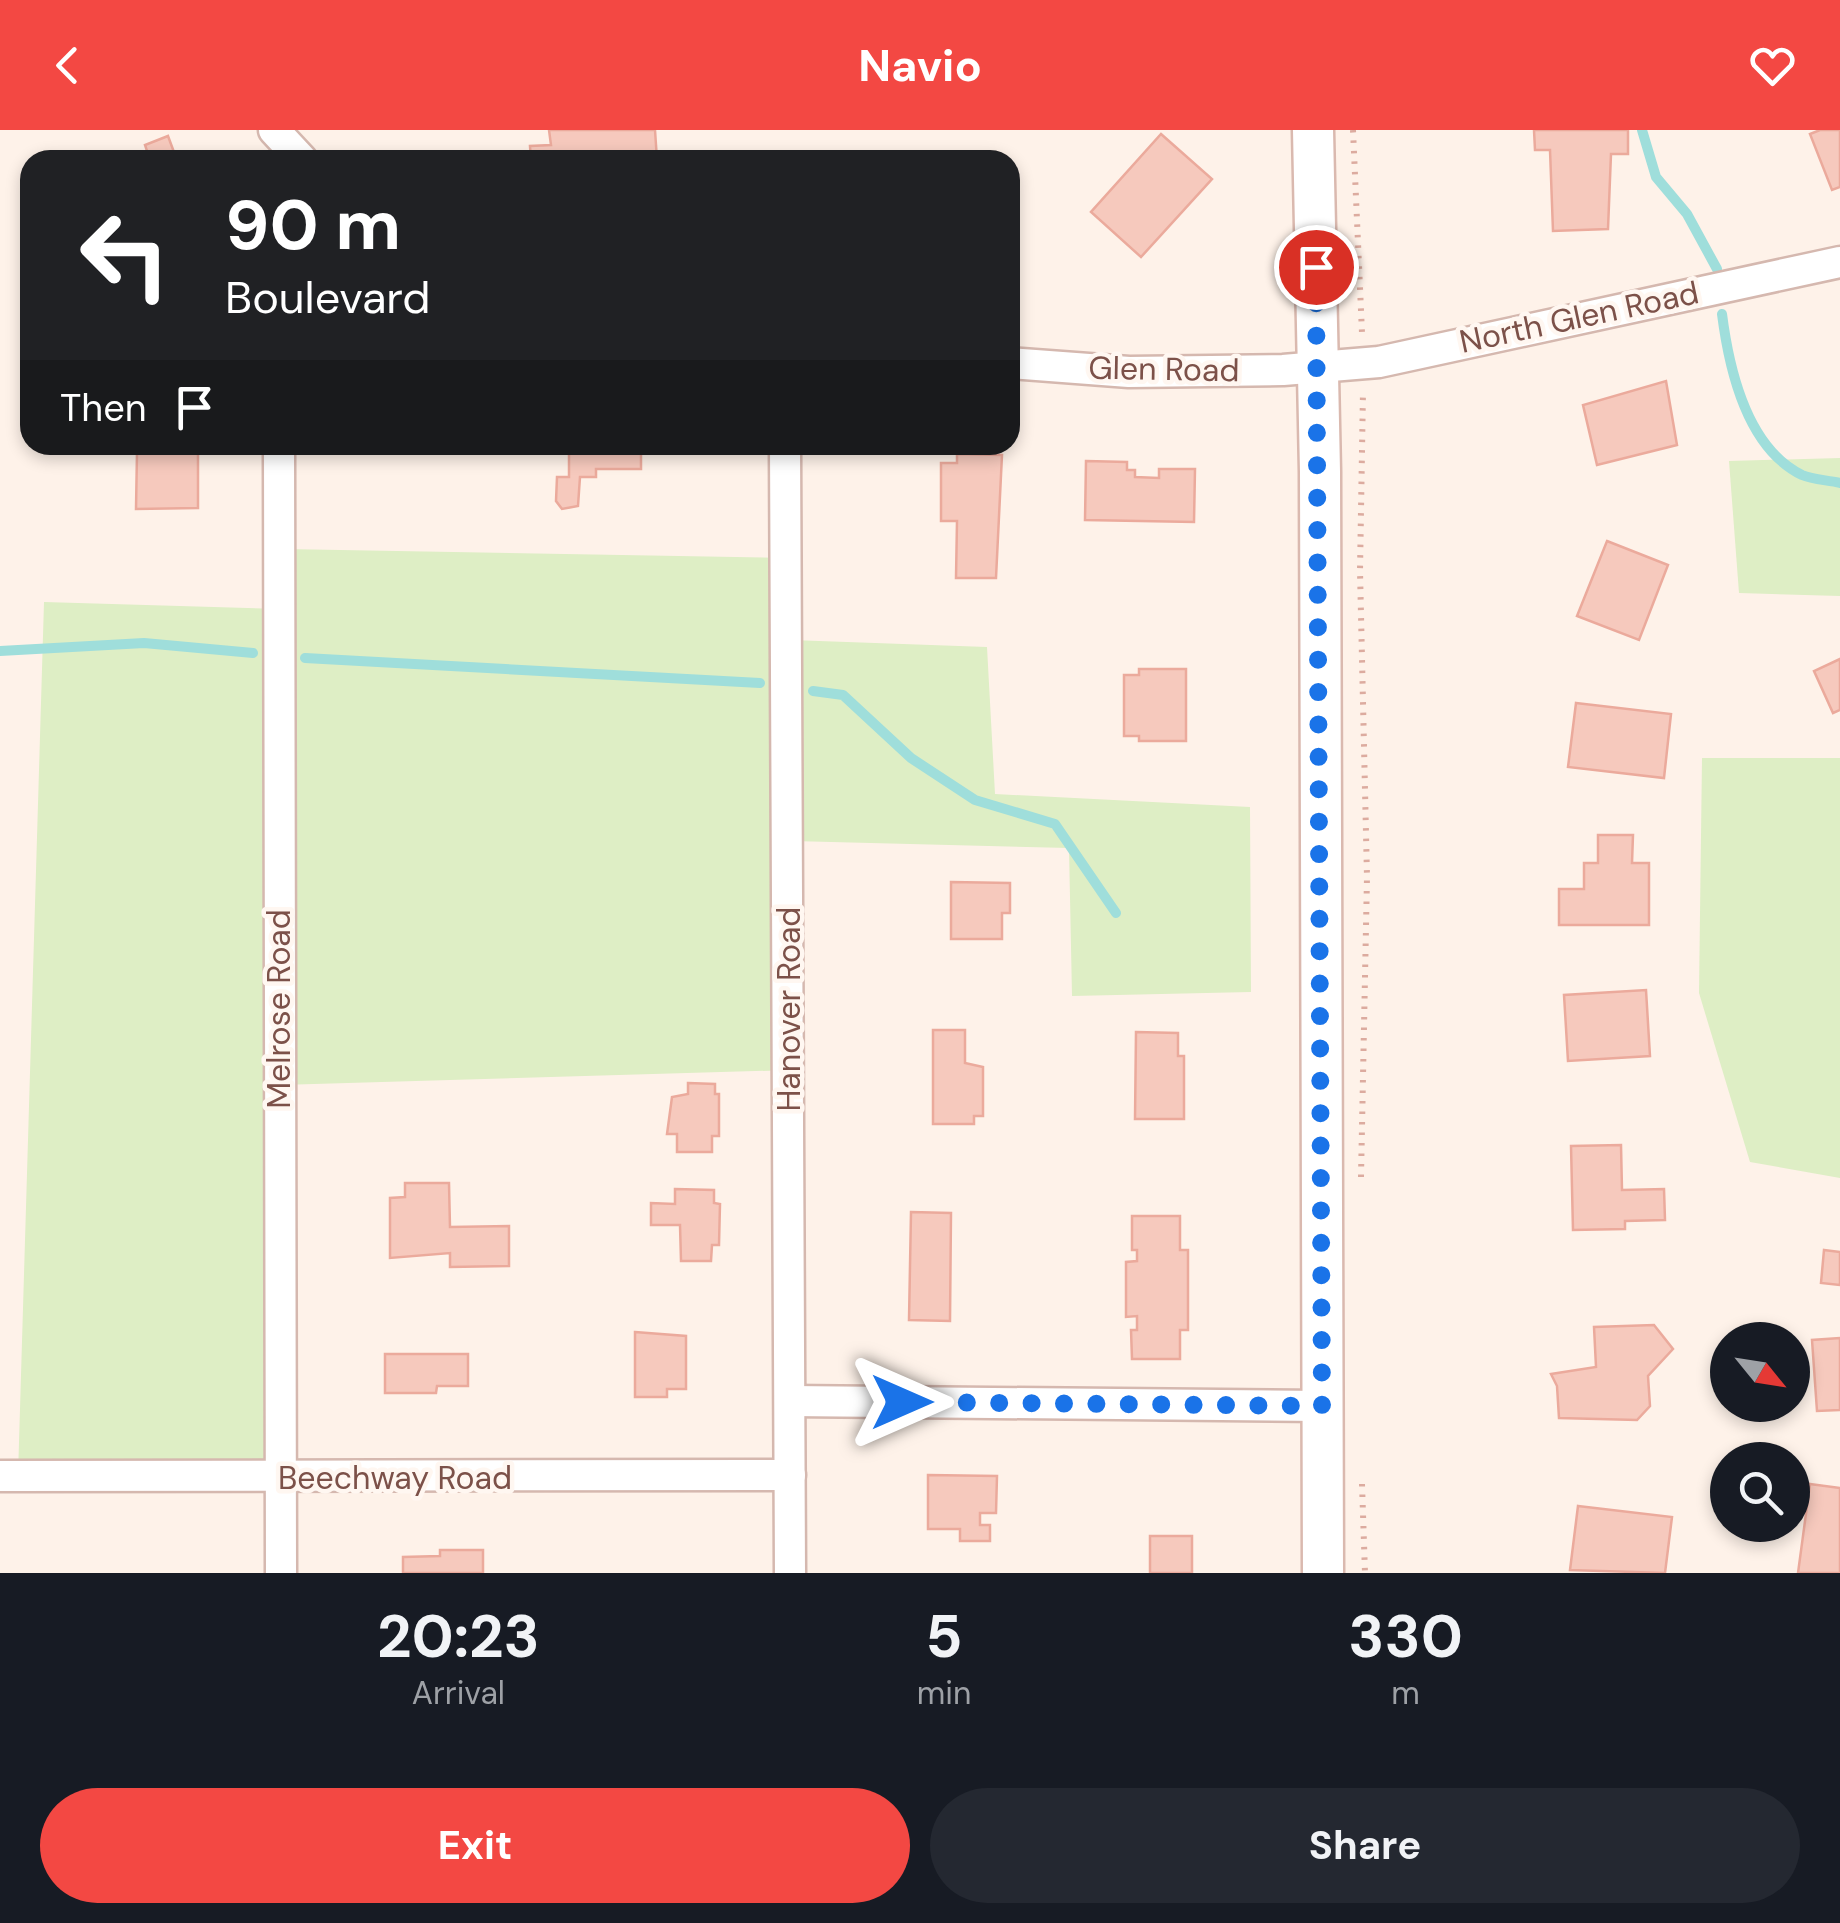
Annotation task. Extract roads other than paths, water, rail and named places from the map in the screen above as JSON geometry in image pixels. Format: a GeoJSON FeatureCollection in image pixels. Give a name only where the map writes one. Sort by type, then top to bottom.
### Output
{"type":"FeatureCollection","features":[{"type":"Feature","properties":{"kind":"main road"},"geometry":{"type":"LineString","coordinates":[[1313,130],[1318,365],[1323,1573]]}},
{"type":"Feature","properties":{"kind":"street"},"geometry":{"type":"LineString","coordinates":[[274,130],[293,150]]}},
{"type":"Feature","properties":{"kind":"street","name":"North Glen Road"},"geometry":{"type":"LineString","coordinates":[[1318,365],[1379,362],[1840,262]]}},
{"type":"Feature","properties":{"kind":"street","name":"Glen Road"},"geometry":{"type":"LineString","coordinates":[[1020,364],[1129,372],[1283,370],[1318,365]]}},
{"type":"Feature","properties":{"kind":"street","name":"Melrose Road"},"geometry":{"type":"LineString","coordinates":[[279,455],[281,1573]]}},
{"type":"Feature","properties":{"kind":"street","name":"Hanover Road"},"geometry":{"type":"LineString","coordinates":[[785,455],[790,1573]]}},
{"type":"Feature","properties":{"kind":"street"},"geometry":{"type":"LineString","coordinates":[[790,1401],[1322,1406]]}},
{"type":"Feature","properties":{"kind":"street","name":"Beechway Road"},"geometry":{"type":"LineString","coordinates":[[0,1476],[790,1475]]}},
{"type":"Feature","properties":{"kind":"waterway"},"geometry":{"type":"LineString","coordinates":[[1642,130],[1656,177],[1687,214],[1717,269]]}},
{"type":"Feature","properties":{"kind":"waterway"},"geometry":{"type":"LineString","coordinates":[[1722,314],[1736,382],[1754,427],[1767,446],[1802,475],[1840,483]]}},
{"type":"Feature","properties":{"kind":"waterway"},"geometry":{"type":"LineString","coordinates":[[0,651],[144,643],[253,653]]}},
{"type":"Feature","properties":{"kind":"waterway"},"geometry":{"type":"LineString","coordinates":[[305,658],[760,683]]}},
{"type":"Feature","properties":{"kind":"waterway"},"geometry":{"type":"LineString","coordinates":[[813,691],[843,695],[911,758],[975,800],[1055,824],[1116,913]]}}]}
